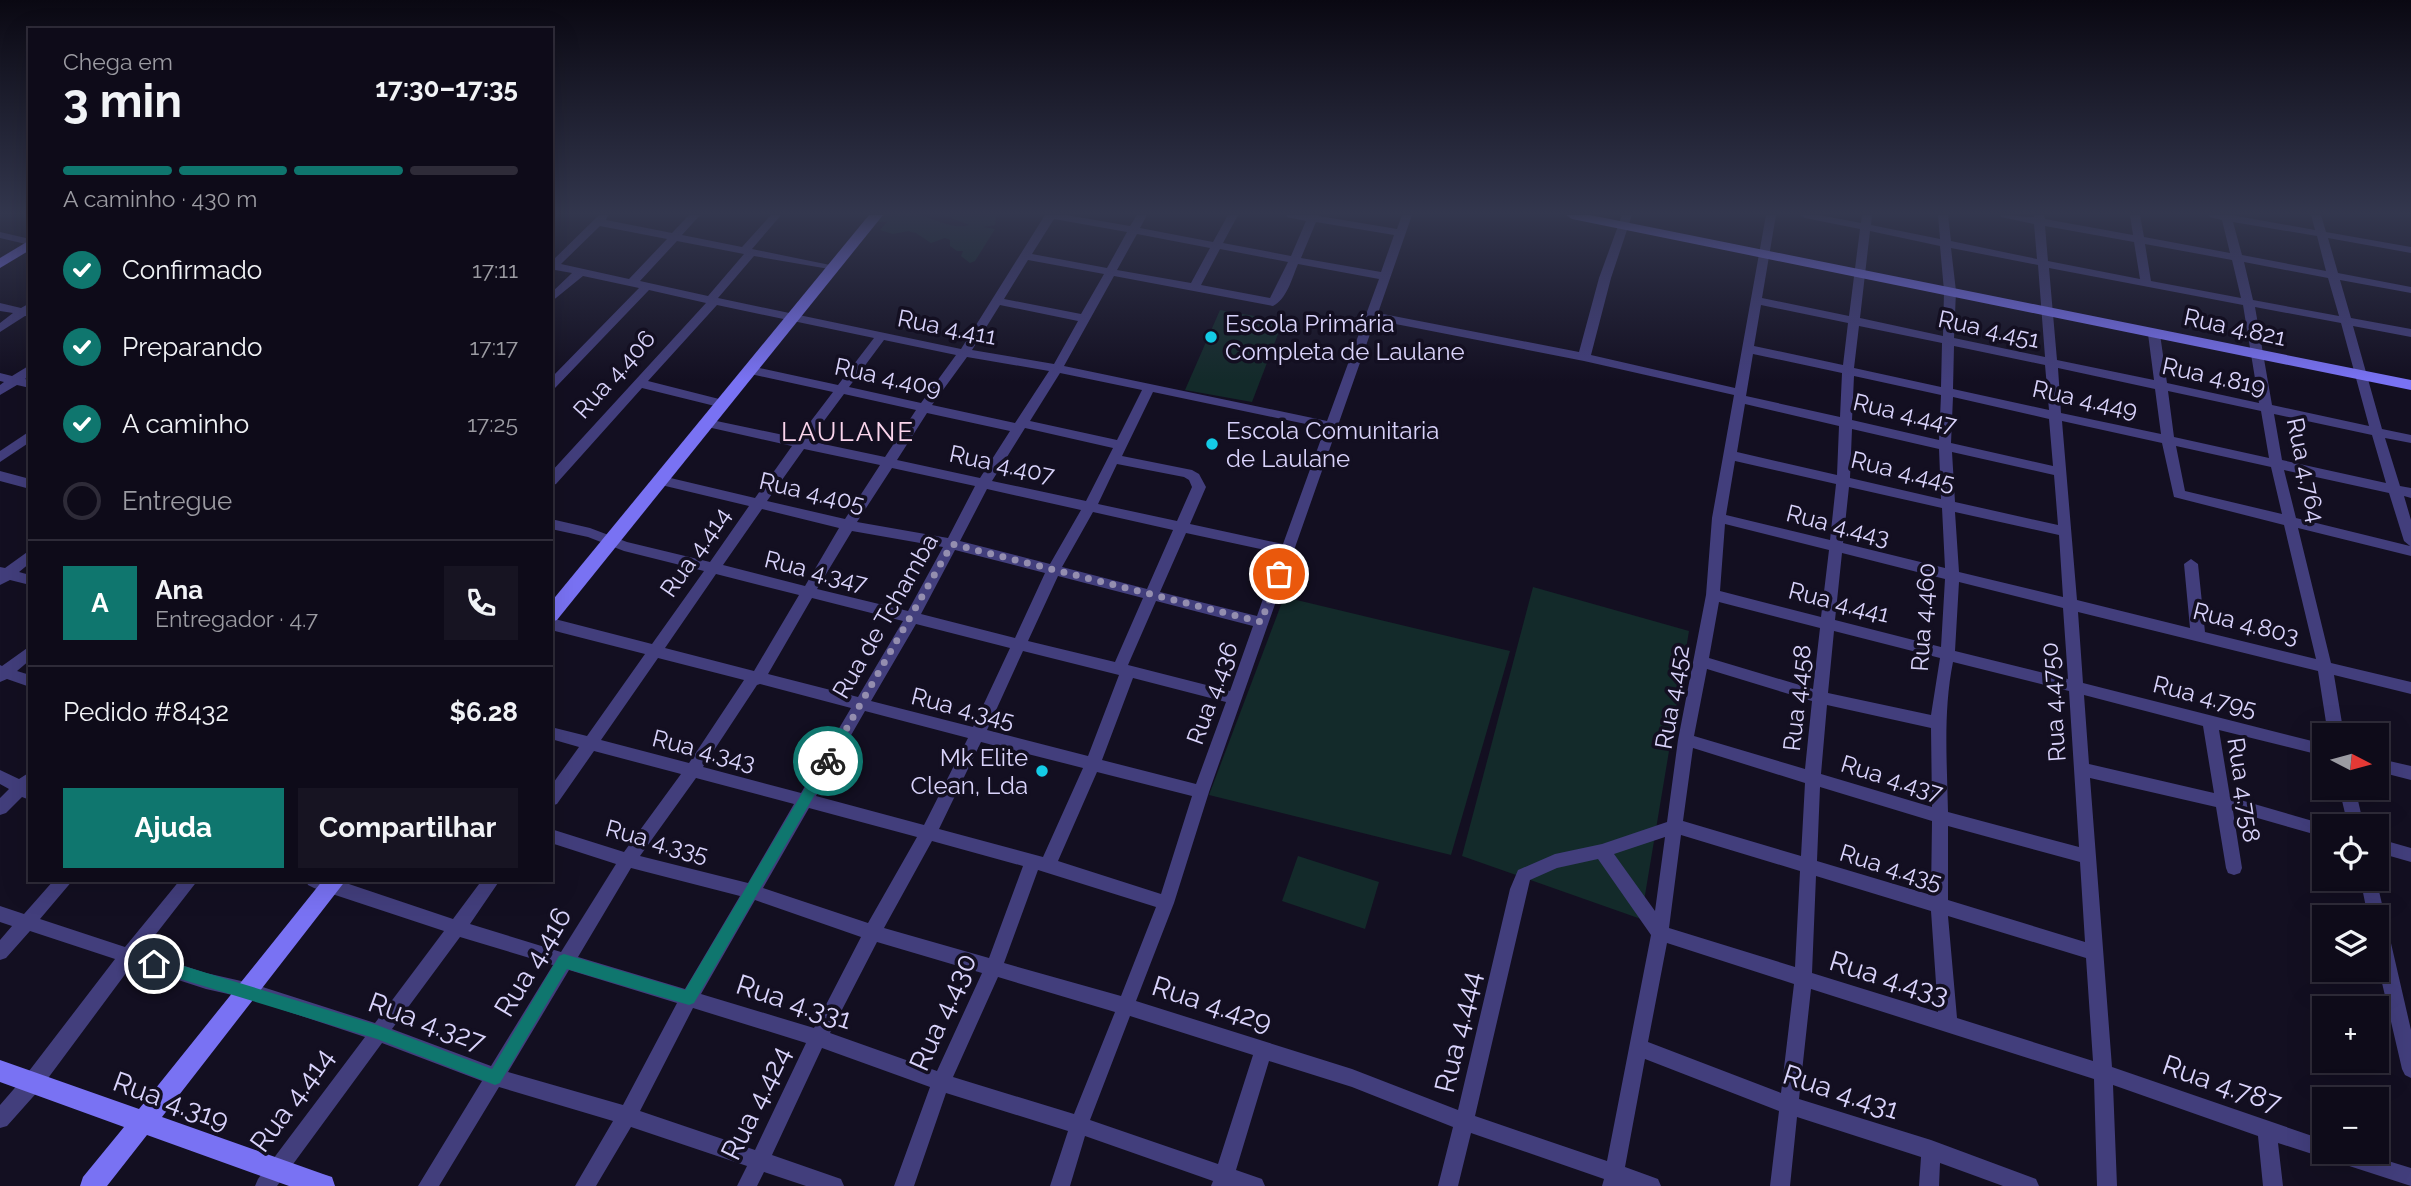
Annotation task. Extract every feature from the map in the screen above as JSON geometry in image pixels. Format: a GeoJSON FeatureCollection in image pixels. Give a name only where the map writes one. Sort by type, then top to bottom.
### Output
{"type":"FeatureCollection","features":[{"type":"Feature","properties":{"kind":"street","name":"Rua 4.411"},"geometry":{"type":"LineString","coordinates":[[571,270],[1334,426]]}},
{"type":"Feature","properties":{"kind":"street"},"geometry":{"type":"LineString","coordinates":[[632,283],[643,270]]}},
{"type":"Feature","properties":{"kind":"street","name":"Rua 4.406"},"geometry":{"type":"LineString","coordinates":[[553,479],[712,300],[734,270]]}},
{"type":"Feature","properties":{"kind":"street"},"geometry":{"type":"LineString","coordinates":[[553,613],[662,481],[829,270]]}},
{"type":"Feature","properties":{"kind":"street","name":"Rua 4.416"},"geometry":{"type":"LineString","coordinates":[[428,1186],[627,860],[755,678],[848,525],[964,352],[1014,270]]}},
{"type":"Feature","properties":{"kind":"street"},"geometry":{"type":"LineString","coordinates":[[1096,270],[1275,301],[1288,270]]}},
{"type":"Feature","properties":{"kind":"street","name":"Rua de Tchamba"},"geometry":{"type":"LineString","coordinates":[[585,1186],[627,1116],[689,998],[750,891],[912,618],[984,482],[1057,368],[1110,270]]}},
{"type":"Feature","properties":{"kind":"street"},"geometry":{"type":"LineString","coordinates":[[1194,288],[1203,270]]}},
{"type":"Feature","properties":{"kind":"street"},"geometry":{"type":"LineString","coordinates":[[1354,270],[1384,276]]}},
{"type":"Feature","properties":{"kind":"street","name":"Rua 4.436"},"geometry":{"type":"LineString","coordinates":[[1060,1186],[1079,1125],[1166,903],[1201,792],[1334,426],[1386,270]]}},
{"type":"Feature","properties":{"kind":"street"},"geometry":{"type":"LineString","coordinates":[[1584,357],[1608,270]]}},
{"type":"Feature","properties":{"kind":"street","name":"Rua 4.452"},"geometry":{"type":"LineString","coordinates":[[1613,1180],[1660,933],[1686,740],[1713,595],[1719,518],[1760,270]]}},
{"type":"Feature","properties":{"kind":"street","name":"Rua 4.821"},"geometry":{"type":"LineString","coordinates":[[1848,270],[2411,385]]}},
{"type":"Feature","properties":{"kind":"street","name":"Rua 4.460"},"geometry":{"type":"LineString","coordinates":[[1948,270],[1950,291],[1945,446],[1952,577],[1948,653],[1941,687],[1938,723],[1941,817],[1939,907],[1948,1023]]}},
{"type":"Feature","properties":{"kind":"street","name":"Rua 4.4750"},"geometry":{"type":"LineString","coordinates":[[2043,270],[2065,532],[2102,1073],[2107,1186]]}},
{"type":"Feature","properties":{"kind":"street"},"geometry":{"type":"LineString","coordinates":[[2086,270],[2411,333]]}},
{"type":"Feature","properties":{"kind":"street"},"geometry":{"type":"LineString","coordinates":[[2144,270],[2146,283]]}},
{"type":"Feature","properties":{"kind":"street","name":"Rua 4.764"},"geometry":{"type":"LineString","coordinates":[[2239,270],[2248,302],[2276,463],[2325,666],[2334,723]]}},
{"type":"Feature","properties":{"kind":"street"},"geometry":{"type":"LineString","coordinates":[[2307,270],[2411,290]]}},
{"type":"Feature","properties":{"kind":"street"},"geometry":{"type":"LineString","coordinates":[[2331,270],[2411,541]]}},
{"type":"Feature","properties":{"kind":"street"},"geometry":{"type":"LineString","coordinates":[[553,297],[580,272]]}},
{"type":"Feature","properties":{"kind":"street","name":"Rua 4.458"},"geometry":{"type":"LineString","coordinates":[[1780,1186],[1803,979],[1813,777],[1843,480],[1844,422],[1852,322],[1861,273]]}},
{"type":"Feature","properties":{"kind":"street"},"geometry":{"type":"LineString","coordinates":[[553,383],[647,286]]}},
{"type":"Feature","properties":{"kind":"street","name":"Rua 4.451"},"geometry":{"type":"LineString","coordinates":[[1756,300],[2049,364]]}},
{"type":"Feature","properties":{"kind":"street"},"geometry":{"type":"LineString","coordinates":[[995,301],[1083,318]]}},
{"type":"Feature","properties":{"kind":"street"},"geometry":{"type":"LineString","coordinates":[[0,307],[28,311]]}},
{"type":"Feature","properties":{"kind":"street"},"geometry":{"type":"LineString","coordinates":[[0,328],[28,311]]}},
{"type":"Feature","properties":{"kind":"street","name":"Rua 4.447"},"geometry":{"type":"LineString","coordinates":[[1370,314],[1584,357],[1844,422],[2060,472]]}},
{"type":"Feature","properties":{"kind":"street"},"geometry":{"type":"LineString","coordinates":[[2154,334],[2177,492],[2182,496],[2292,524],[2411,551]]}},
{"type":"Feature","properties":{"kind":"street","name":"Rua 4.414"},"geometry":{"type":"LineString","coordinates":[[553,796],[801,443],[881,335]]}},
{"type":"Feature","properties":{"kind":"street","name":"Rua 4.449"},"geometry":{"type":"LineString","coordinates":[[1749,349],[2411,492]]}},
{"type":"Feature","properties":{"kind":"street","name":"Rua 4.819"},"geometry":{"type":"LineString","coordinates":[[2049,364],[2411,439]]}},
{"type":"Feature","properties":{"kind":"street"},"geometry":{"type":"LineString","coordinates":[[0,390],[28,370]]}},
{"type":"Feature","properties":{"kind":"street","name":"Rua 4.409"},"geometry":{"type":"LineString","coordinates":[[750,370],[1019,426],[1187,473],[1194,477],[1199,487]]}},
{"type":"Feature","properties":{"kind":"street"},"geometry":{"type":"LineString","coordinates":[[0,377],[28,384]]}},
{"type":"Feature","properties":{"kind":"street"},"geometry":{"type":"LineString","coordinates":[[638,383],[723,404]]}},
{"type":"Feature","properties":{"kind":"street","name":"Rua 4.424"},"geometry":{"type":"LineString","coordinates":[[747,1186],[818,1038],[978,735],[1053,571],[1090,506],[1150,387]]}},
{"type":"Feature","properties":{"kind":"street","name":"Rua 4.407"},"geometry":{"type":"LineString","coordinates":[[707,424],[1288,550]]}},
{"type":"Feature","properties":{"kind":"street"},"geometry":{"type":"LineString","coordinates":[[0,458],[28,437]]}},
{"type":"Feature","properties":{"kind":"street","name":"Rua 4.445"},"geometry":{"type":"LineString","coordinates":[[1730,455],[2065,532]]}},
{"type":"Feature","properties":{"kind":"street"},"geometry":{"type":"LineString","coordinates":[[4,481],[28,484]]}},
{"type":"Feature","properties":{"kind":"street","name":"Rua 4.405"},"geometry":{"type":"LineString","coordinates":[[662,481],[848,525],[952,544],[1261,622]]}},
{"type":"Feature","properties":{"kind":"street","name":"Rua 4.430"},"geometry":{"type":"LineString","coordinates":[[904,1186],[941,1082],[1041,863],[1092,765],[1150,596],[1199,487]]}},
{"type":"Feature","properties":{"kind":"street","name":"Rua 4.443"},"geometry":{"type":"LineString","coordinates":[[1719,518],[1952,577],[2069,603]]}},
{"type":"Feature","properties":{"kind":"street","name":"Rua 4.347"},"geometry":{"type":"LineString","coordinates":[[553,524],[590,533],[610,542],[809,593],[1235,698]]}},
{"type":"Feature","properties":{"kind":"street"},"geometry":{"type":"LineString","coordinates":[[3,575],[28,556]]}},
{"type":"Feature","properties":{"kind":"street"},"geometry":{"type":"LineString","coordinates":[[2191,564],[2198,635]]}},
{"type":"Feature","properties":{"kind":"street"},"geometry":{"type":"LineString","coordinates":[[3,575],[28,580]]}},
{"type":"Feature","properties":{"kind":"street","name":"Rua 4.441"},"geometry":{"type":"LineString","coordinates":[[1713,595],[2075,686]]}},
{"type":"Feature","properties":{"kind":"street","name":"Rua 4.803"},"geometry":{"type":"LineString","coordinates":[[2069,603],[2411,688]]}},
{"type":"Feature","properties":{"kind":"street","name":"Rua 4.345"},"geometry":{"type":"LineString","coordinates":[[553,625],[1201,792]]}},
{"type":"Feature","properties":{"kind":"street"},"geometry":{"type":"LineString","coordinates":[[1,673],[28,653]]}},
{"type":"Feature","properties":{"kind":"street"},"geometry":{"type":"LineString","coordinates":[[1702,662],[1820,696],[1938,723]]}},
{"type":"Feature","properties":{"kind":"street"},"geometry":{"type":"LineString","coordinates":[[1,673],[28,680]]}},
{"type":"Feature","properties":{"kind":"street","name":"Rua 4.795"},"geometry":{"type":"LineString","coordinates":[[2075,686],[2312,747]]}},
{"type":"Feature","properties":{"kind":"street","name":"Rua 4.758"},"geometry":{"type":"LineString","coordinates":[[2210,720],[2234,868]]}},
{"type":"Feature","properties":{"kind":"street","name":"Rua 4.343"},"geometry":{"type":"LineString","coordinates":[[553,734],[1041,863],[1166,903]]}},
{"type":"Feature","properties":{"kind":"street","name":"Rua 4.437"},"geometry":{"type":"LineString","coordinates":[[1686,740],[1941,817],[2086,856]]}},
{"type":"Feature","properties":{"kind":"street"},"geometry":{"type":"LineString","coordinates":[[2389,767],[2411,773]]}},
{"type":"Feature","properties":{"kind":"street"},"geometry":{"type":"LineString","coordinates":[[2080,769],[2224,802],[2312,827]]}},
{"type":"Feature","properties":{"kind":"street"},"geometry":{"type":"LineString","coordinates":[[0,777],[26,787]]}},
{"type":"Feature","properties":{"kind":"street"},"geometry":{"type":"LineString","coordinates":[[0,808],[26,787]]}},
{"type":"Feature","properties":{"kind":"street"},"geometry":{"type":"LineString","coordinates":[[1660,933],[1602,851],[1676,826]]}},
{"type":"Feature","properties":{"kind":"street","name":"Rua 4.435"},"geometry":{"type":"LineString","coordinates":[[1676,826],[2093,952]]}},
{"type":"Feature","properties":{"kind":"street","name":"Rua 4.335"},"geometry":{"type":"LineString","coordinates":[[553,837],[627,860],[750,891]]}},
{"type":"Feature","properties":{"kind":"street"},"geometry":{"type":"LineString","coordinates":[[2389,849],[2411,855]]}},
{"type":"Feature","properties":{"kind":"street","name":"Rua 4.444"},"geometry":{"type":"LineString","coordinates":[[1448,1186],[1518,889],[1524,875],[1555,861],[1602,851]]}},
{"type":"Feature","properties":{"kind":"street"},"geometry":{"type":"LineString","coordinates":[[0,952],[63,882]]}},
{"type":"Feature","properties":{"kind":"street"},"geometry":{"type":"LineString","coordinates":[[0,1119],[33,1082],[128,956],[188,882]]}},
{"type":"Feature","properties":{"kind":"street"},"geometry":{"type":"LineString","coordinates":[[92,1186],[250,991],[327,882]]}},
{"type":"Feature","properties":{"kind":"street","name":"Rua 4.331"},"geometry":{"type":"LineString","coordinates":[[327,882],[457,928],[818,1038],[941,1082],[1079,1125],[1222,1180],[1255,1186]]}},
{"type":"Feature","properties":{"kind":"street","name":"Rua 4.414"},"geometry":{"type":"LineString","coordinates":[[270,1178],[491,882]]}},
{"type":"Feature","properties":{"kind":"street","name":"Rua 4.429"},"geometry":{"type":"LineString","coordinates":[[750,891],[873,933],[1125,1006],[1352,1078],[1613,1180],[1651,1186]]}},
{"type":"Feature","properties":{"kind":"street","name":"Rua 4.327"},"geometry":{"type":"LineString","coordinates":[[0,914],[205,981],[250,991],[377,1032],[495,1077],[627,1116],[834,1186]]}},
{"type":"Feature","properties":{"kind":"street","name":"Rua 4.433"},"geometry":{"type":"LineString","coordinates":[[1660,933],[2102,1073]]}},
{"type":"Feature","properties":{"kind":"street"},"geometry":{"type":"LineString","coordinates":[[2389,969],[2409,1050],[2411,1069]]}},
{"type":"Feature","properties":{"kind":"street","name":"Rua 4.431"},"geometry":{"type":"LineString","coordinates":[[1637,1047],[1787,1105],[1931,1150],[2029,1186]]}},
{"type":"Feature","properties":{"kind":"street"},"geometry":{"type":"LineString","coordinates":[[1222,1180],[1263,1051]]}},
{"type":"Feature","properties":{"kind":"street","name":"Rua 4.319"},"geometry":{"type":"LineString","coordinates":[[0,1071],[143,1124],[270,1178],[323,1186]]}},
{"type":"Feature","properties":{"kind":"street","name":"Rua 4.787"},"geometry":{"type":"LineString","coordinates":[[2102,1073],[2312,1145]]}},
{"type":"Feature","properties":{"kind":"street"},"geometry":{"type":"LineString","coordinates":[[2267,1129],[2273,1186]]}},
{"type":"Feature","properties":{"kind":"street"},"geometry":{"type":"LineString","coordinates":[[1929,1186],[1931,1150]]}},
{"type":"Feature","properties":{"kind":"street"},"geometry":{"type":"LineString","coordinates":[[2368,1164],[2411,1178]]}},
{"type":"Feature","properties":{"kind":"green space"},"geometry":{"type":"Polygon","coordinates":[[[1220,310],[1283,321],[1252,402],[1185,390],[1220,310]]]}},
{"type":"Feature","properties":{"kind":"green space"},"geometry":{"type":"Polygon","coordinates":[[[1533,587],[1689,631],[1641,919],[1462,856],[1533,587]]]}},
{"type":"Feature","properties":{"kind":"green space"},"geometry":{"type":"Polygon","coordinates":[[[1284,597],[1510,651],[1451,855],[1209,795],[1284,597]]]}},
{"type":"Feature","properties":{"kind":"green space"},"geometry":{"type":"Polygon","coordinates":[[[1298,856],[1379,882],[1365,929],[1282,901],[1298,856]]]}},
{"type":"Feature","properties":{"kind":"way so far"},"geometry":{"type":"LineString","coordinates":[[828,761],[952,544],[1261,622],[1279,574]]}},
{"type":"Feature","properties":{"kind":"place","name":"Escola Primária Completa de Laulane"},"geometry":{"type":"Point","coordinates":[1211,337]}},
{"type":"Feature","properties":{"kind":"place","name":"Escola Comunitaria de Laulane"},"geometry":{"type":"Point","coordinates":[1212,444]}},
{"type":"Feature","properties":{"kind":"place","name":"Mk Elite Clean, Lda"},"geometry":{"type":"Point","coordinates":[1042,771]}},
{"type":"Feature","properties":{"kind":"district","name":"LAULANE"},"geometry":{"type":"Point","coordinates":[848,432]}},
{"type":"Feature","properties":{"kind":"route"},"geometry":{"type":"LineString","coordinates":[[154,964],[205,981],[250,991],[377,1032],[495,1077],[564,961],[689,998],[828,761]]}}]}
